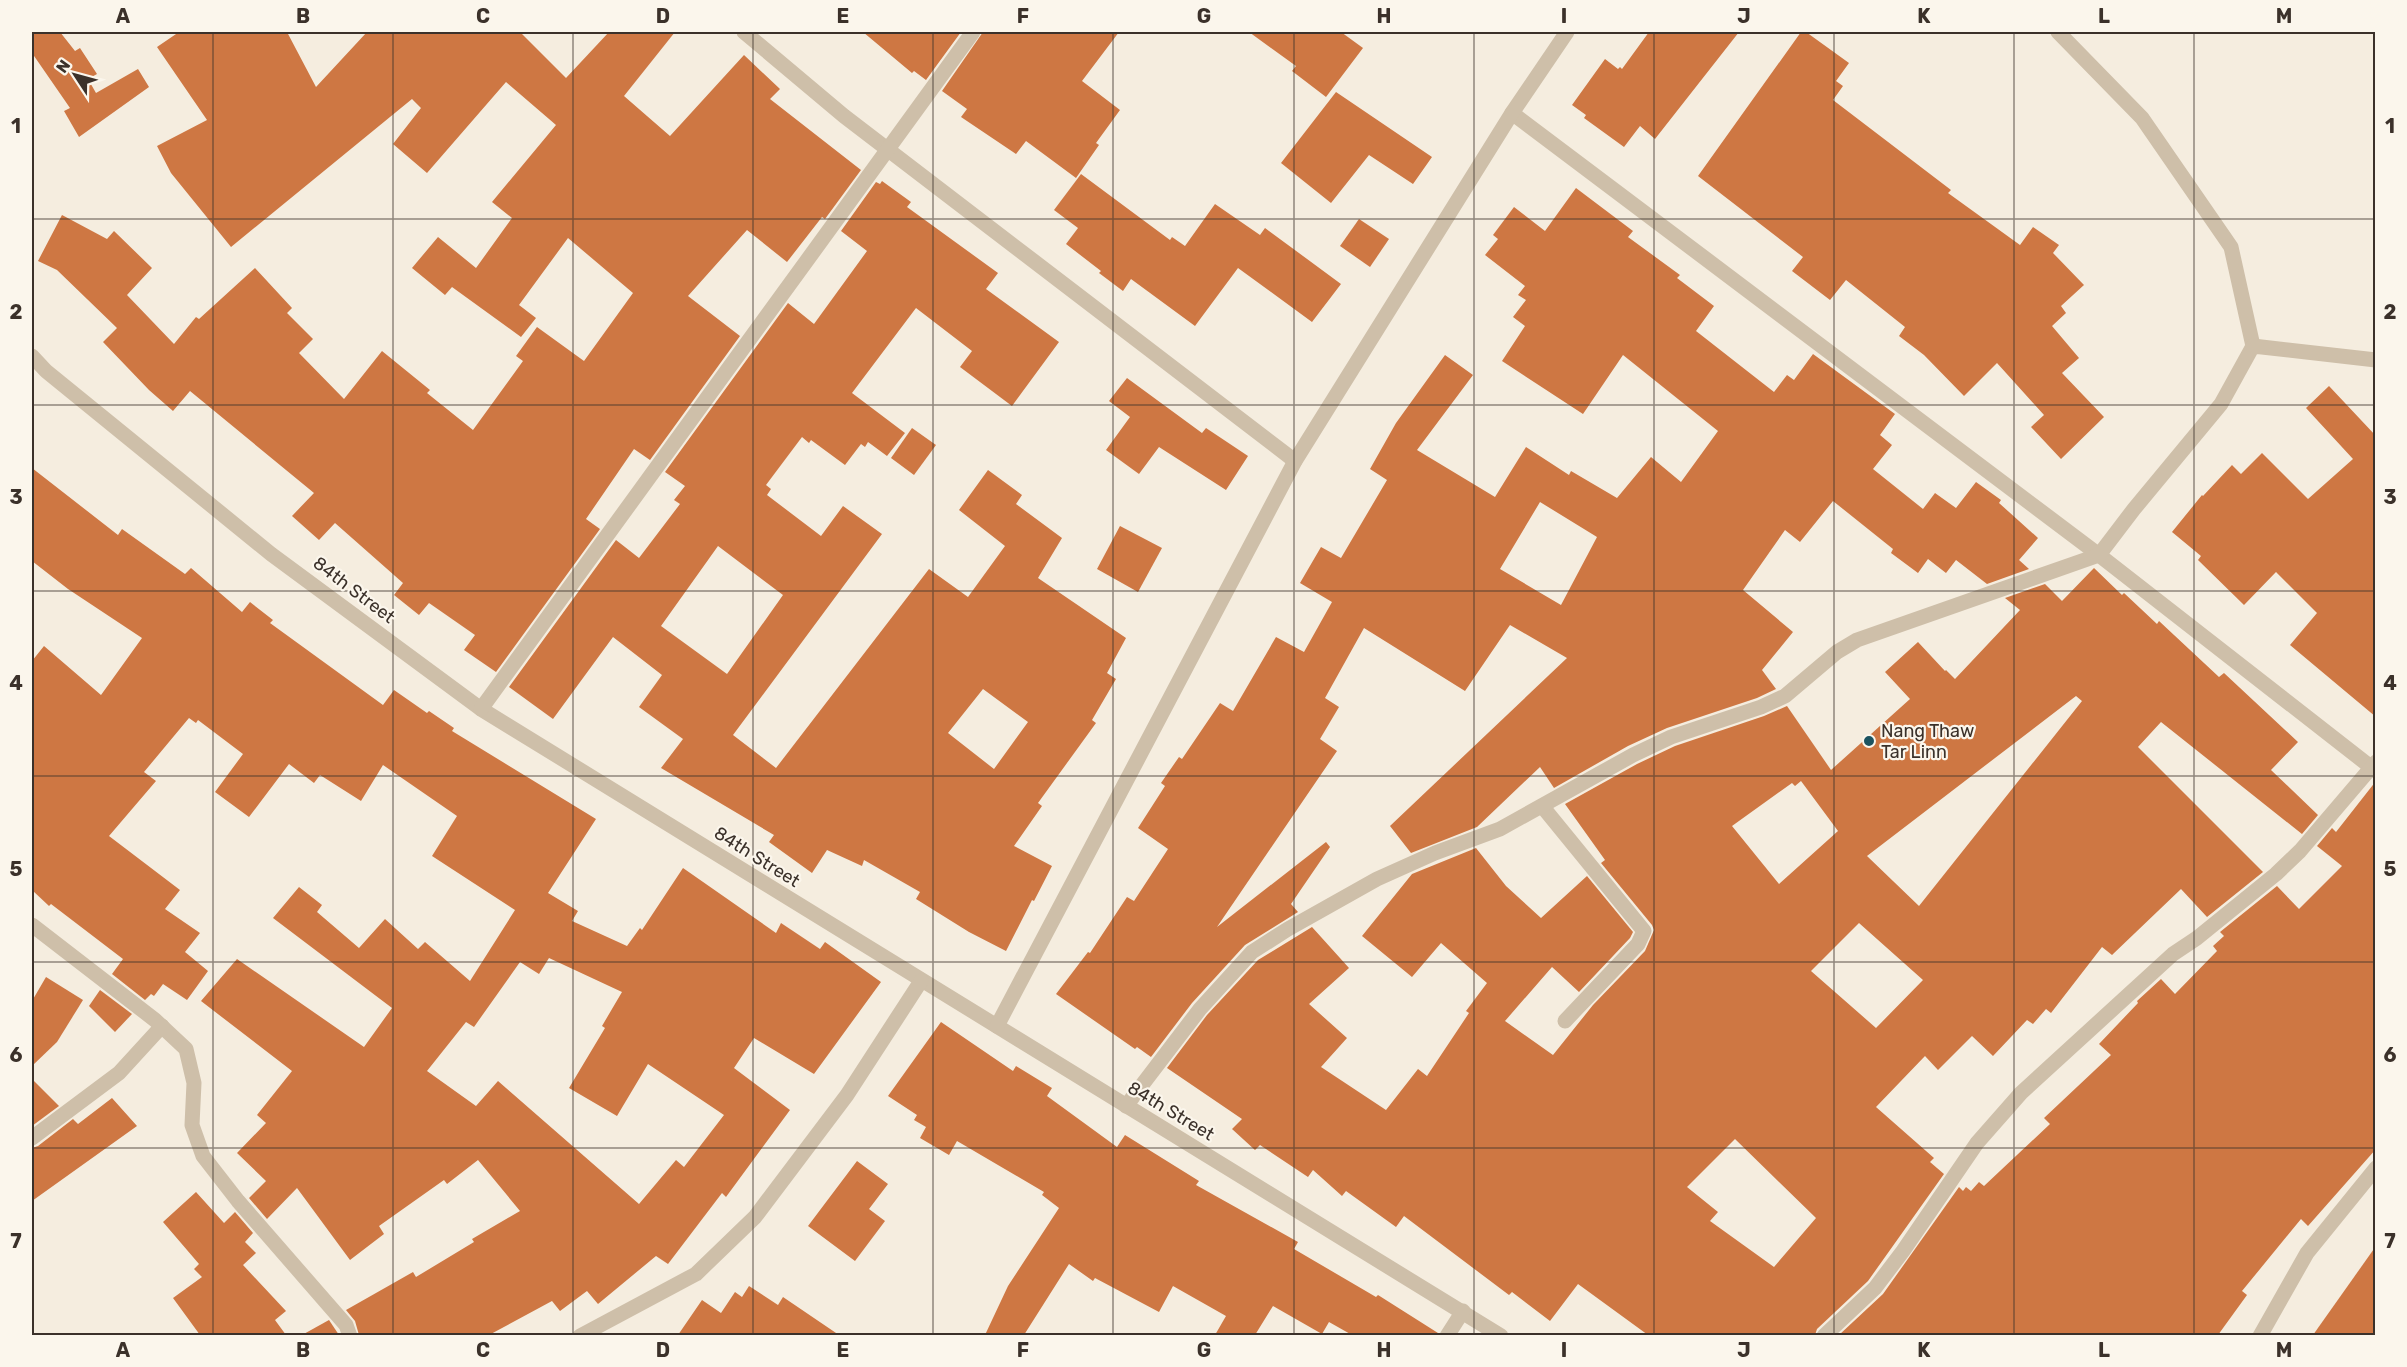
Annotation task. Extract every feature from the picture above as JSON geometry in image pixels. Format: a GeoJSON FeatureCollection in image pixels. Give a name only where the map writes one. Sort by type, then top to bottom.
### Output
{"type":"FeatureCollection","features":[{"type":"Feature","properties":{"kind":"street"},"geometry":{"type":"LineString","coordinates":[[744,32],[844,116],[1295,461]]}},
{"type":"Feature","properties":{"kind":"street"},"geometry":{"type":"LineString","coordinates":[[481,709],[973,32]]}},
{"type":"Feature","properties":{"kind":"street"},"geometry":{"type":"LineString","coordinates":[[997,1026],[1295,461],[1512,113],[1567,32]]}},
{"type":"Feature","properties":{"kind":"street"},"geometry":{"type":"LineString","coordinates":[[1126,1106],[1200,1009],[1252,952],[1288,929],[1377,879],[1435,853],[1500,829],[1633,754],[1671,737],[1761,707],[1785,696],[1837,652],[1857,640],[2099,555],[2134,508],[2221,404],[2253,346],[2231,247],[2142,118],[2058,32]]}},
{"type":"Feature","properties":{"kind":"street"},"geometry":{"type":"LineString","coordinates":[[1512,113],[2099,555],[2374,767],[2284,866],[2205,931],[2173,954],[2021,1093],[1977,1143],[1875,1288],[1824,1335]]}},
{"type":"Feature","properties":{"kind":"street"},"geometry":{"type":"LineString","coordinates":[[2253,346],[2376,360]]}},
{"type":"Feature","properties":{"kind":"street","name":"84th Street"},"geometry":{"type":"LineString","coordinates":[[32,356],[46,371],[272,554],[481,709],[1501,1335]]}},
{"type":"Feature","properties":{"kind":"street"},"geometry":{"type":"LineString","coordinates":[[1542,806],[1644,931],[1638,944],[1565,1021]]}},
{"type":"Feature","properties":{"kind":"street"},"geometry":{"type":"LineString","coordinates":[[32,925],[162,1026],[186,1049],[194,1083],[192,1125],[203,1156],[237,1201],[346,1325],[350,1335]]}},
{"type":"Feature","properties":{"kind":"street"},"geometry":{"type":"LineString","coordinates":[[580,1335],[696,1274],[755,1217],[847,1095],[921,981]]}},
{"type":"Feature","properties":{"kind":"street"},"geometry":{"type":"LineString","coordinates":[[32,1138],[119,1073],[162,1026]]}},
{"type":"Feature","properties":{"kind":"street"},"geometry":{"type":"LineString","coordinates":[[2260,1335],[2307,1253],[2376,1168]]}},
{"type":"Feature","properties":{"kind":"street"},"geometry":{"type":"LineString","coordinates":[[1447,1335],[1463,1311]]}},
{"type":"Feature","properties":{"kind":"building"},"geometry":{"type":"Polygon","coordinates":[[[32,32],[60,32],[75,51],[80,48],[97,74],[88,79],[96,93],[138,69],[149,87],[79,137],[64,111],[70,108],[32,53],[32,32]]]}},
{"type":"Feature","properties":{"kind":"building"},"geometry":{"type":"Polygon","coordinates":[[[179,32],[287,32],[316,87],[367,32],[520,32],[566,78],[609,32],[675,32],[624,96],[670,136],[744,55],[780,89],[770,99],[861,170],[825,219],[822,217],[787,262],[747,230],[688,296],[740,336],[650,460],[634,449],[586,519],[600,529],[496,672],[464,650],[475,635],[429,603],[419,615],[394,595],[403,583],[335,523],[319,540],[292,516],[314,493],[190,391],[173,411],[149,390],[103,342],[117,328],[57,270],[38,261],[62,215],[107,239],[114,231],[152,268],[127,295],[174,344],[196,317],[199,319],[255,268],[292,308],[287,313],[313,339],[299,353],[344,399],[382,351],[430,390],[427,393],[473,430],[523,361],[516,356],[537,327],[584,361],[633,293],[568,238],[519,305],[536,318],[521,337],[452,287],[445,295],[412,268],[438,237],[476,268],[512,218],[492,202],[556,125],[506,82],[427,173],[393,144],[421,108],[412,99],[231,247],[171,173],[157,146],[207,120],[157,47],[179,32]]]}},
{"type":"Feature","properties":{"kind":"building"},"geometry":{"type":"Polygon","coordinates":[[[863,32],[961,32],[926,80],[914,71],[912,73],[863,32]]]}},
{"type":"Feature","properties":{"kind":"building"},"geometry":{"type":"Polygon","coordinates":[[[983,32],[1119,32],[1082,81],[1120,110],[1096,143],[1099,145],[1076,178],[1026,141],[1016,154],[961,117],[967,109],[942,91],[983,32]]]}},
{"type":"Feature","properties":{"kind":"building"},"geometry":{"type":"Polygon","coordinates":[[[1249,32],[1341,32],[1363,48],[1326,97],[1292,71],[1296,66],[1249,32]]]}},
{"type":"Feature","properties":{"kind":"building"},"geometry":{"type":"Polygon","coordinates":[[[1649,32],[1739,32],[1655,139],[1640,126],[1624,147],[1584,118],[1586,115],[1572,105],[1605,59],[1618,69],[1620,67],[1622,69],[1649,32]]]}},
{"type":"Feature","properties":{"kind":"building"},"geometry":{"type":"Polygon","coordinates":[[[1801,32],[1806,32],[1849,63],[1836,81],[1843,86],[1833,100],[1951,190],[1948,193],[2020,245],[2033,227],[2059,245],[2053,253],[2084,285],[2061,306],[2066,313],[2052,326],[2079,358],[2062,373],[2104,417],[2061,459],[2031,427],[2044,415],[1997,363],[1964,396],[1924,355],[1899,336],[1905,327],[1846,280],[1830,300],[1792,271],[1803,257],[1698,176],[1801,32]]]}},
{"type":"Feature","properties":{"kind":"building"},"geometry":{"type":"Polygon","coordinates":[[[1336,92],[1432,157],[1413,184],[1369,155],[1331,203],[1281,163],[1336,92]]]}},
{"type":"Feature","properties":{"kind":"building"},"geometry":{"type":"Polygon","coordinates":[[[1081,174],[1170,240],[1172,237],[1185,246],[1215,204],[1260,235],[1265,228],[1341,284],[1312,322],[1238,268],[1195,326],[1131,279],[1123,291],[1066,244],[1078,228],[1054,210],[1081,174]]]}},
{"type":"Feature","properties":{"kind":"building"},"geometry":{"type":"Polygon","coordinates":[[[882,181],[911,202],[907,207],[998,273],[986,289],[1059,342],[1012,406],[960,367],[972,351],[916,308],[852,393],[905,433],[887,456],[868,442],[865,447],[861,444],[845,465],[811,440],[809,443],[802,437],[766,485],[771,489],[767,495],[821,536],[843,506],[882,534],[733,735],[776,768],[929,569],[968,597],[1005,546],[959,510],[988,470],[1022,495],[1016,504],[1062,538],[1038,578],[1126,638],[1107,673],[1116,679],[1092,720],[1096,723],[1038,803],[1042,806],[1014,846],[1052,866],[1006,951],[969,932],[916,899],[920,892],[864,860],[862,866],[827,850],[812,873],[769,842],[774,835],[661,768],[683,739],[639,707],[662,675],[613,637],[553,719],[509,687],[616,540],[639,558],[680,504],[674,500],[685,486],[665,472],[788,303],[814,324],[867,251],[841,231],[876,182],[880,184],[882,181]],[[718,546],[661,626],[727,674],[783,595],[718,546]],[[983,689],[948,733],[994,769],[1028,722],[983,689]]]}},
{"type":"Feature","properties":{"kind":"building"},"geometry":{"type":"Polygon","coordinates":[[[1576,188],[1633,231],[1628,237],[1680,275],[1677,278],[1714,306],[1696,331],[1774,392],[1787,375],[1794,380],[1813,354],[1895,414],[1880,435],[1892,445],[1873,469],[1923,509],[1935,493],[1956,508],[1976,482],[2001,500],[1999,503],[2038,538],[2019,560],[2029,569],[1987,584],[1956,560],[1946,573],[1928,559],[1918,573],[1891,553],[1893,549],[1833,501],[1800,542],[1785,530],[1743,590],[1793,632],[1762,670],[1776,689],[1757,698],[1667,728],[1628,746],[1554,788],[1540,767],[1477,827],[1411,853],[1390,826],[1567,658],[1510,625],[1465,691],[1364,628],[1325,698],[1339,707],[1320,739],[1337,751],[1217,927],[1326,842],[1330,847],[1291,904],[1298,912],[1245,945],[1192,1003],[1151,1057],[1137,1047],[1135,1049],[1056,994],[1088,952],[1090,953],[1127,897],[1134,901],[1168,849],[1138,828],[1165,786],[1161,783],[1179,757],[1182,759],[1220,703],[1233,711],[1276,637],[1304,652],[1332,602],[1300,583],[1321,547],[1341,558],[1387,480],[1370,469],[1396,423],[1445,355],[1473,375],[1417,450],[1495,497],[1526,447],[1569,475],[1571,471],[1617,498],[1651,457],[1681,482],[1718,431],[1623,355],[1583,414],[1502,361],[1525,326],[1513,317],[1526,300],[1518,295],[1525,286],[1485,255],[1498,239],[1493,235],[1514,207],[1545,231],[1576,188]],[[1540,502],[1500,569],[1561,605],[1597,537],[1540,502]]]}},
{"type":"Feature","properties":{"kind":"building"},"geometry":{"type":"Polygon","coordinates":[[[1359,219],[1389,239],[1370,267],[1340,246],[1359,219]]]}},
{"type":"Feature","properties":{"kind":"building"},"geometry":{"type":"Polygon","coordinates":[[[1127,378],[1202,433],[1206,428],[1248,456],[1226,490],[1159,447],[1139,474],[1106,450],[1130,417],[1109,401],[1127,378]]]}},
{"type":"Feature","properties":{"kind":"building"},"geometry":{"type":"Polygon","coordinates":[[[2329,386],[2376,436],[2376,717],[2290,645],[2317,613],[2276,572],[2244,605],[2198,560],[2201,556],[2172,532],[2202,495],[2232,465],[2241,474],[2262,453],[2308,499],[2353,459],[2306,408],[2329,386]]]}},
{"type":"Feature","properties":{"kind":"building"},"geometry":{"type":"Polygon","coordinates":[[[912,428],[936,445],[914,475],[891,458],[912,428]]]}},
{"type":"Feature","properties":{"kind":"building"},"geometry":{"type":"Polygon","coordinates":[[[32,468],[118,535],[122,529],[185,574],[191,568],[242,612],[250,602],[273,620],[270,623],[383,705],[394,690],[454,728],[452,731],[596,819],[548,893],[578,911],[572,921],[627,946],[640,928],[642,930],[683,868],[776,933],[781,923],[820,949],[825,942],[881,982],[814,1074],[754,1038],[734,1068],[790,1110],[726,1197],[722,1193],[668,1264],[656,1256],[598,1304],[587,1291],[560,1311],[552,1301],[489,1335],[359,1335],[355,1321],[346,1310],[413,1272],[416,1277],[474,1242],[472,1239],[520,1211],[478,1160],[447,1184],[444,1180],[379,1226],[384,1234],[350,1260],[297,1188],[267,1219],[249,1198],[266,1181],[237,1153],[266,1123],[257,1115],[292,1071],[201,1001],[237,959],[364,1047],[392,1008],[273,918],[299,887],[322,905],[317,912],[359,948],[385,919],[418,949],[425,942],[470,981],[515,910],[432,856],[457,816],[383,765],[361,801],[320,775],[314,783],[289,764],[249,817],[215,792],[243,754],[198,720],[196,723],[189,718],[144,772],[156,781],[109,836],[180,890],[165,909],[200,933],[185,952],[208,971],[187,1000],[163,984],[154,996],[151,994],[145,1000],[112,974],[123,959],[51,904],[49,906],[32,890],[32,661],[44,646],[101,695],[142,638],[68,589],[32,561],[32,468]],[[549,958],[539,974],[520,962],[474,1027],[466,1022],[427,1071],[476,1106],[498,1081],[639,1204],[676,1160],[684,1167],[724,1115],[648,1064],[617,1116],[569,1088],[605,1028],[602,1026],[622,992],[549,958]]]}},
{"type":"Feature","properties":{"kind":"building"},"geometry":{"type":"Polygon","coordinates":[[[1120,526],[1162,548],[1138,592],[1097,569],[1120,526]]]}},
{"type":"Feature","properties":{"kind":"building"},"geometry":{"type":"Polygon","coordinates":[[[2094,568],[2157,624],[2159,621],[2219,677],[2224,673],[2298,742],[2271,770],[2318,815],[2302,834],[2161,722],[2138,747],[2263,872],[2207,917],[2181,889],[2112,955],[2102,947],[2051,1013],[2046,1009],[2033,1024],[2027,1020],[1993,1056],[1972,1036],[1938,1070],[1925,1056],[1876,1107],[1934,1158],[1930,1162],[1944,1174],[1868,1281],[1817,1329],[1815,1335],[1648,1335],[1578,1284],[1550,1321],[1512,1292],[1509,1295],[1404,1216],[1396,1227],[1346,1191],[1342,1196],[1313,1170],[1308,1177],[1260,1145],[1255,1150],[1232,1129],[1242,1119],[1167,1068],[1207,1015],[1258,960],[1312,927],[1349,968],[1309,1004],[1347,1038],[1321,1067],[1386,1110],[1418,1069],[1427,1076],[1469,1013],[1466,1011],[1487,983],[1441,943],[1412,977],[1362,936],[1412,874],[1476,848],[1506,886],[1541,918],[1587,876],[1633,932],[1579,992],[1552,967],[1505,1021],[1553,1055],[1593,1005],[1645,951],[1654,930],[1601,863],[1605,860],[1565,804],[1637,764],[1675,746],[1787,706],[1831,770],[1910,699],[1885,672],[1918,642],[1955,679],[2020,610],[2005,598],[2045,584],[2062,601],[2094,568]],[[2076,696],[1867,856],[1919,906],[2082,701],[2076,696]],[[1801,781],[1795,786],[1792,783],[1732,826],[1779,884],[1838,831],[1801,781]],[[1859,923],[1811,971],[1876,1028],[1923,980],[1859,923]],[[1735,1139],[1687,1187],[1718,1212],[1710,1221],[1774,1267],[1816,1218],[1735,1139]]]}},
{"type":"Feature","properties":{"kind":"building"},"geometry":{"type":"Polygon","coordinates":[[[2376,781],[2376,1149],[2308,1226],[2301,1219],[2242,1291],[2247,1295],[2218,1335],[1839,1335],[1883,1294],[1959,1187],[1963,1191],[1966,1187],[1971,1191],[1979,1182],[1984,1186],[2050,1124],[2044,1118],[2111,1055],[2099,1044],[2138,1003],[2137,1001],[2161,979],[2175,994],[2217,951],[2213,946],[2224,936],[2220,932],[2277,886],[2299,909],[2342,866],[2317,846],[2332,828],[2336,832],[2376,781]]]}},
{"type":"Feature","properties":{"kind":"building"},"geometry":{"type":"Polygon","coordinates":[[[46,977],[83,1000],[57,1042],[32,1066],[32,1001],[46,977]]]}},
{"type":"Feature","properties":{"kind":"building"},"geometry":{"type":"Polygon","coordinates":[[[100,990],[132,1014],[115,1032],[89,1006],[100,990]]]}},
{"type":"Feature","properties":{"kind":"building"},"geometry":{"type":"Polygon","coordinates":[[[941,1022],[1013,1071],[1016,1066],[1052,1088],[1047,1096],[1117,1147],[1125,1135],[1199,1181],[1196,1185],[1298,1242],[1294,1249],[1376,1297],[1378,1295],[1438,1333],[1437,1335],[1352,1335],[1329,1322],[1322,1334],[1273,1306],[1255,1335],[1215,1335],[1226,1316],[1173,1286],[1159,1312],[1095,1278],[1093,1281],[1069,1264],[1024,1335],[985,1335],[1008,1286],[1059,1208],[1042,1195],[1044,1192],[957,1141],[949,1155],[920,1138],[926,1127],[914,1120],[917,1115],[888,1096],[941,1022]]]}},
{"type":"Feature","properties":{"kind":"building"},"geometry":{"type":"Polygon","coordinates":[[[32,1079],[59,1106],[32,1126],[32,1079]]]}},
{"type":"Feature","properties":{"kind":"building"},"geometry":{"type":"Polygon","coordinates":[[[112,1098],[137,1126],[32,1201],[32,1148],[38,1146],[73,1119],[78,1124],[112,1098]]]}},
{"type":"Feature","properties":{"kind":"building"},"geometry":{"type":"Polygon","coordinates":[[[857,1161],[888,1184],[869,1209],[885,1221],[855,1261],[808,1226],[857,1161]]]}},
{"type":"Feature","properties":{"kind":"building"},"geometry":{"type":"Polygon","coordinates":[[[196,1192],[224,1223],[235,1212],[253,1233],[245,1242],[256,1253],[243,1265],[286,1311],[275,1320],[286,1335],[200,1335],[173,1298],[202,1277],[194,1269],[199,1264],[163,1222],[196,1192]]]}},
{"type":"Feature","properties":{"kind":"building"},"geometry":{"type":"Polygon","coordinates":[[[2376,1246],[2376,1335],[2313,1335],[2376,1246]]]}},
{"type":"Feature","properties":{"kind":"building"},"geometry":{"type":"Polygon","coordinates":[[[749,1286],[778,1305],[783,1297],[839,1335],[678,1335],[702,1300],[721,1313],[735,1292],[742,1297],[749,1286]]]}},
{"type":"Feature","properties":{"kind":"building"},"geometry":{"type":"Polygon","coordinates":[[[329,1320],[339,1335],[302,1335],[329,1320]]]}},
{"type":"Feature","properties":{"kind":"place","name":"Nang Thaw Tar Linn"},"geometry":{"type":"Point","coordinates":[1869,741]}}]}
